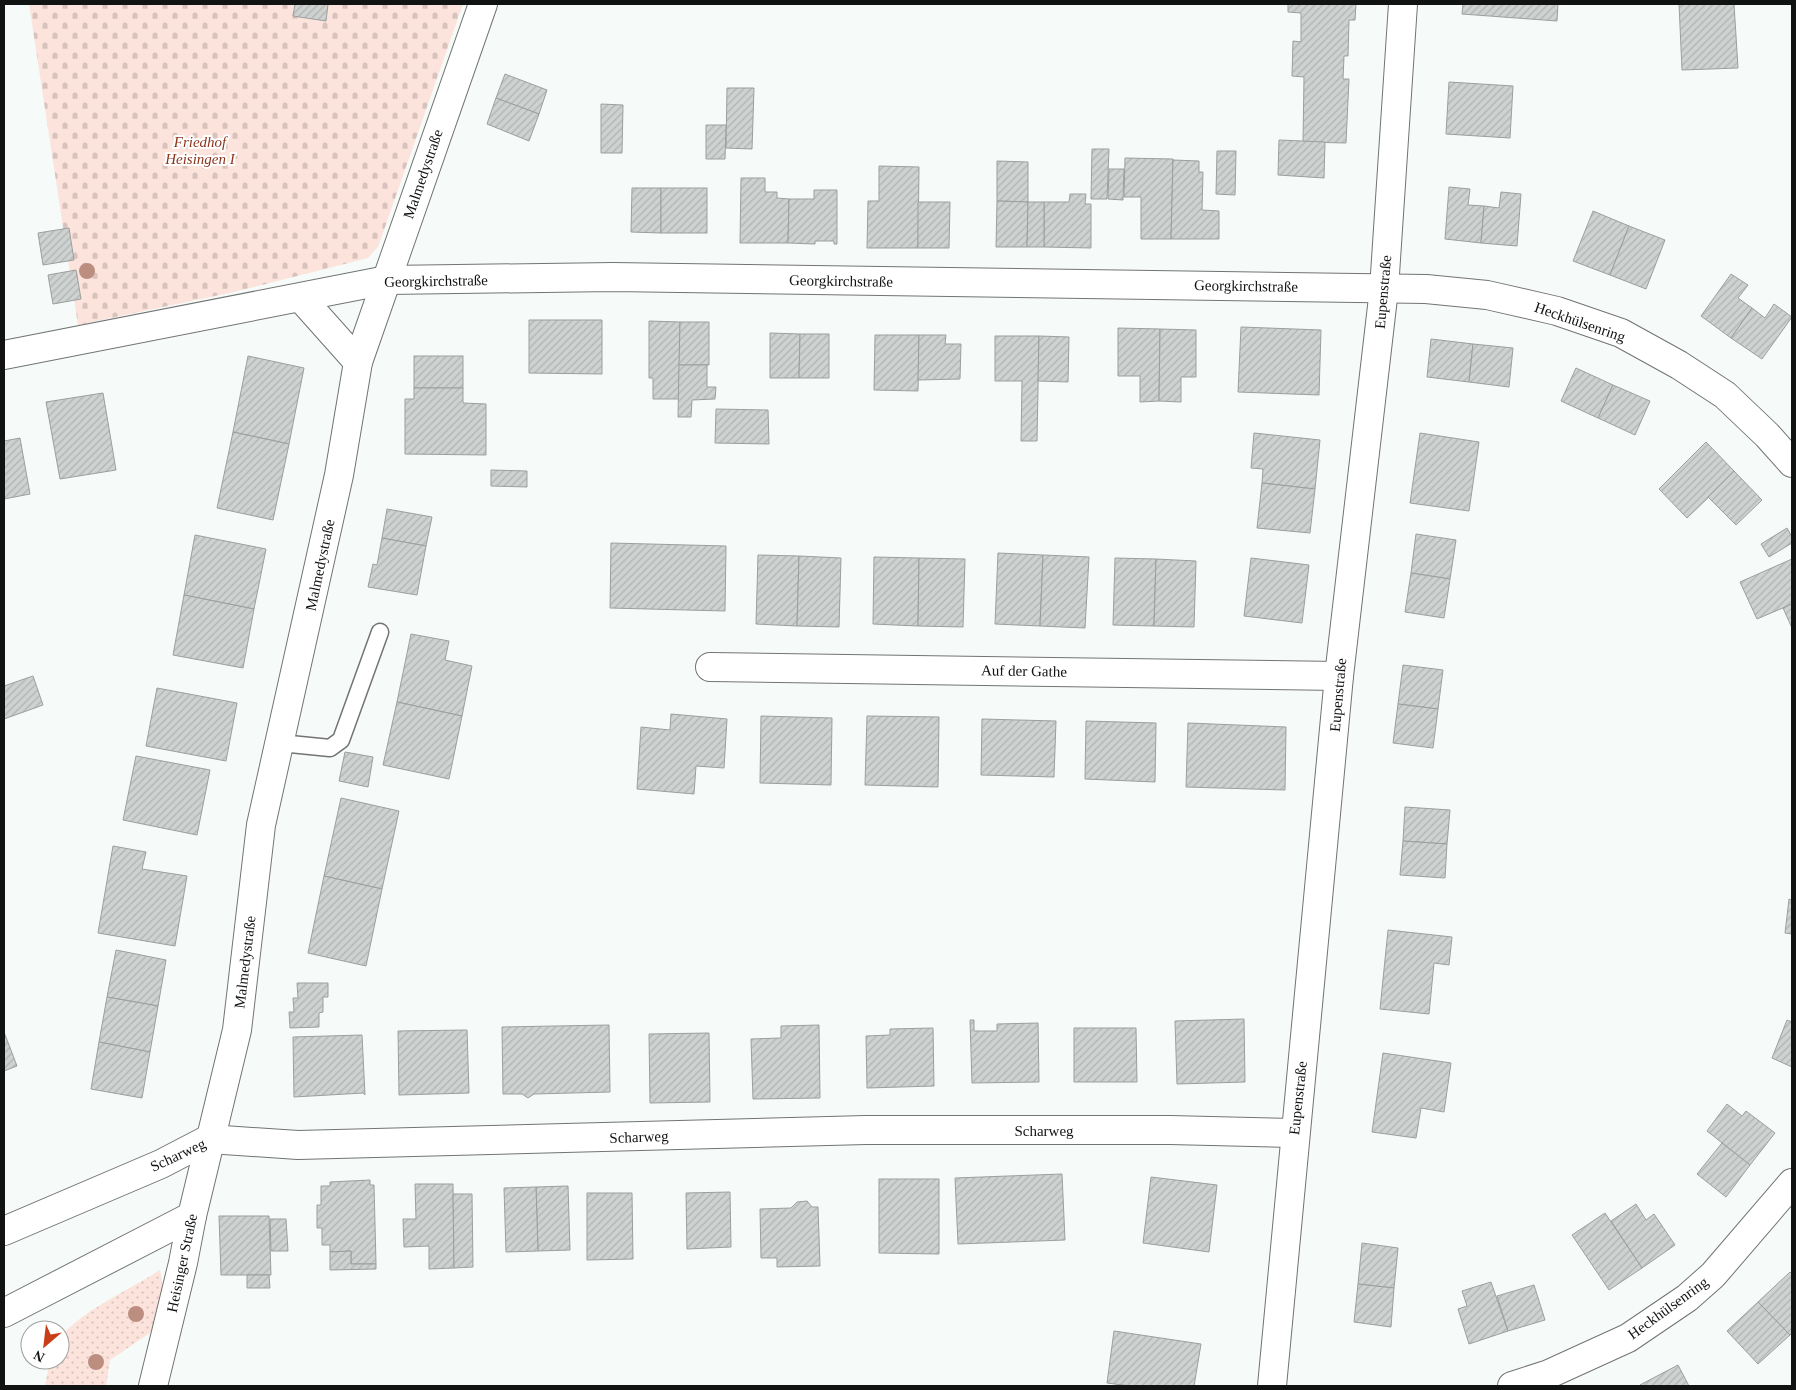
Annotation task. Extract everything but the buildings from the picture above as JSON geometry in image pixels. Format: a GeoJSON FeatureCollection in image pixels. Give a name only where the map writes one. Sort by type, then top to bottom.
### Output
{"type":"FeatureCollection","features":[{"type":"Feature","properties":{"kind":"street","name":"Malmedystraße"},"geometry":{"type":"LineString","coordinates":[[209,1139],[237,1030],[260,825],[340,475],[358,362],[483,4]]}},
{"type":"Feature","properties":{"kind":"street","name":"Eupenstraße"},"geometry":{"type":"LineString","coordinates":[[1272,1386],[1294,1133],[1321,882],[1339,676],[1384,289],[1404,4]]}},
{"type":"Feature","properties":{"kind":"street","name":"Georgkirchstraße"},"geometry":{"type":"LineString","coordinates":[[4,354],[387,280],[613,277],[1384,289]]}},
{"type":"Feature","properties":{"kind":"street","name":"Heckhülsenring"},"geometry":{"type":"LineString","coordinates":[[1384,289],[1426,289],[1487,295],[1557,311],[1621,333],[1679,365],[1724,395],[1767,435],[1792,463]]}},
{"type":"Feature","properties":{"kind":"street"},"geometry":{"type":"LineString","coordinates":[[301,298],[358,362]]}},
{"type":"Feature","properties":{"kind":"street","name":"Auf der Gathe"},"geometry":{"type":"LineString","coordinates":[[710,667],[1339,676]]}},
{"type":"Feature","properties":{"kind":"street","name":"Scharweg"},"geometry":{"type":"LineString","coordinates":[[4,1231],[161,1164],[209,1139],[298,1145],[866,1130],[1170,1130],[1294,1133]]}},
{"type":"Feature","properties":{"kind":"street","name":"Heisinger Straße"},"geometry":{"type":"LineString","coordinates":[[153,1386],[209,1139]]}},
{"type":"Feature","properties":{"kind":"street","name":"Heckhülsenring"},"geometry":{"type":"LineString","coordinates":[[1512,1386],[1550,1374],[1628,1338],[1687,1298],[1713,1274],[1792,1183]]}},
{"type":"Feature","properties":{"kind":"street"},"geometry":{"type":"LineString","coordinates":[[4,1313],[192,1216]]}},
{"type":"Feature","properties":{"kind":"lane"},"geometry":{"type":"LineString","coordinates":[[280,743],[330,748],[341,740],[380,632]]}},
{"type":"Feature","properties":{"kind":"green space","name":"Friedhof Heisingen I"},"geometry":{"type":"Polygon","coordinates":[[[29,4],[463,4],[378,247],[368,258],[234,292],[78,325],[29,4]]]}},
{"type":"Feature","properties":{"kind":"green space"},"geometry":{"type":"Polygon","coordinates":[[[160,1270],[162,1294],[154,1326],[150,1333],[110,1360],[106,1386],[45,1386],[48,1370],[70,1370],[70,1327],[95,1308],[160,1270]]]}}]}
